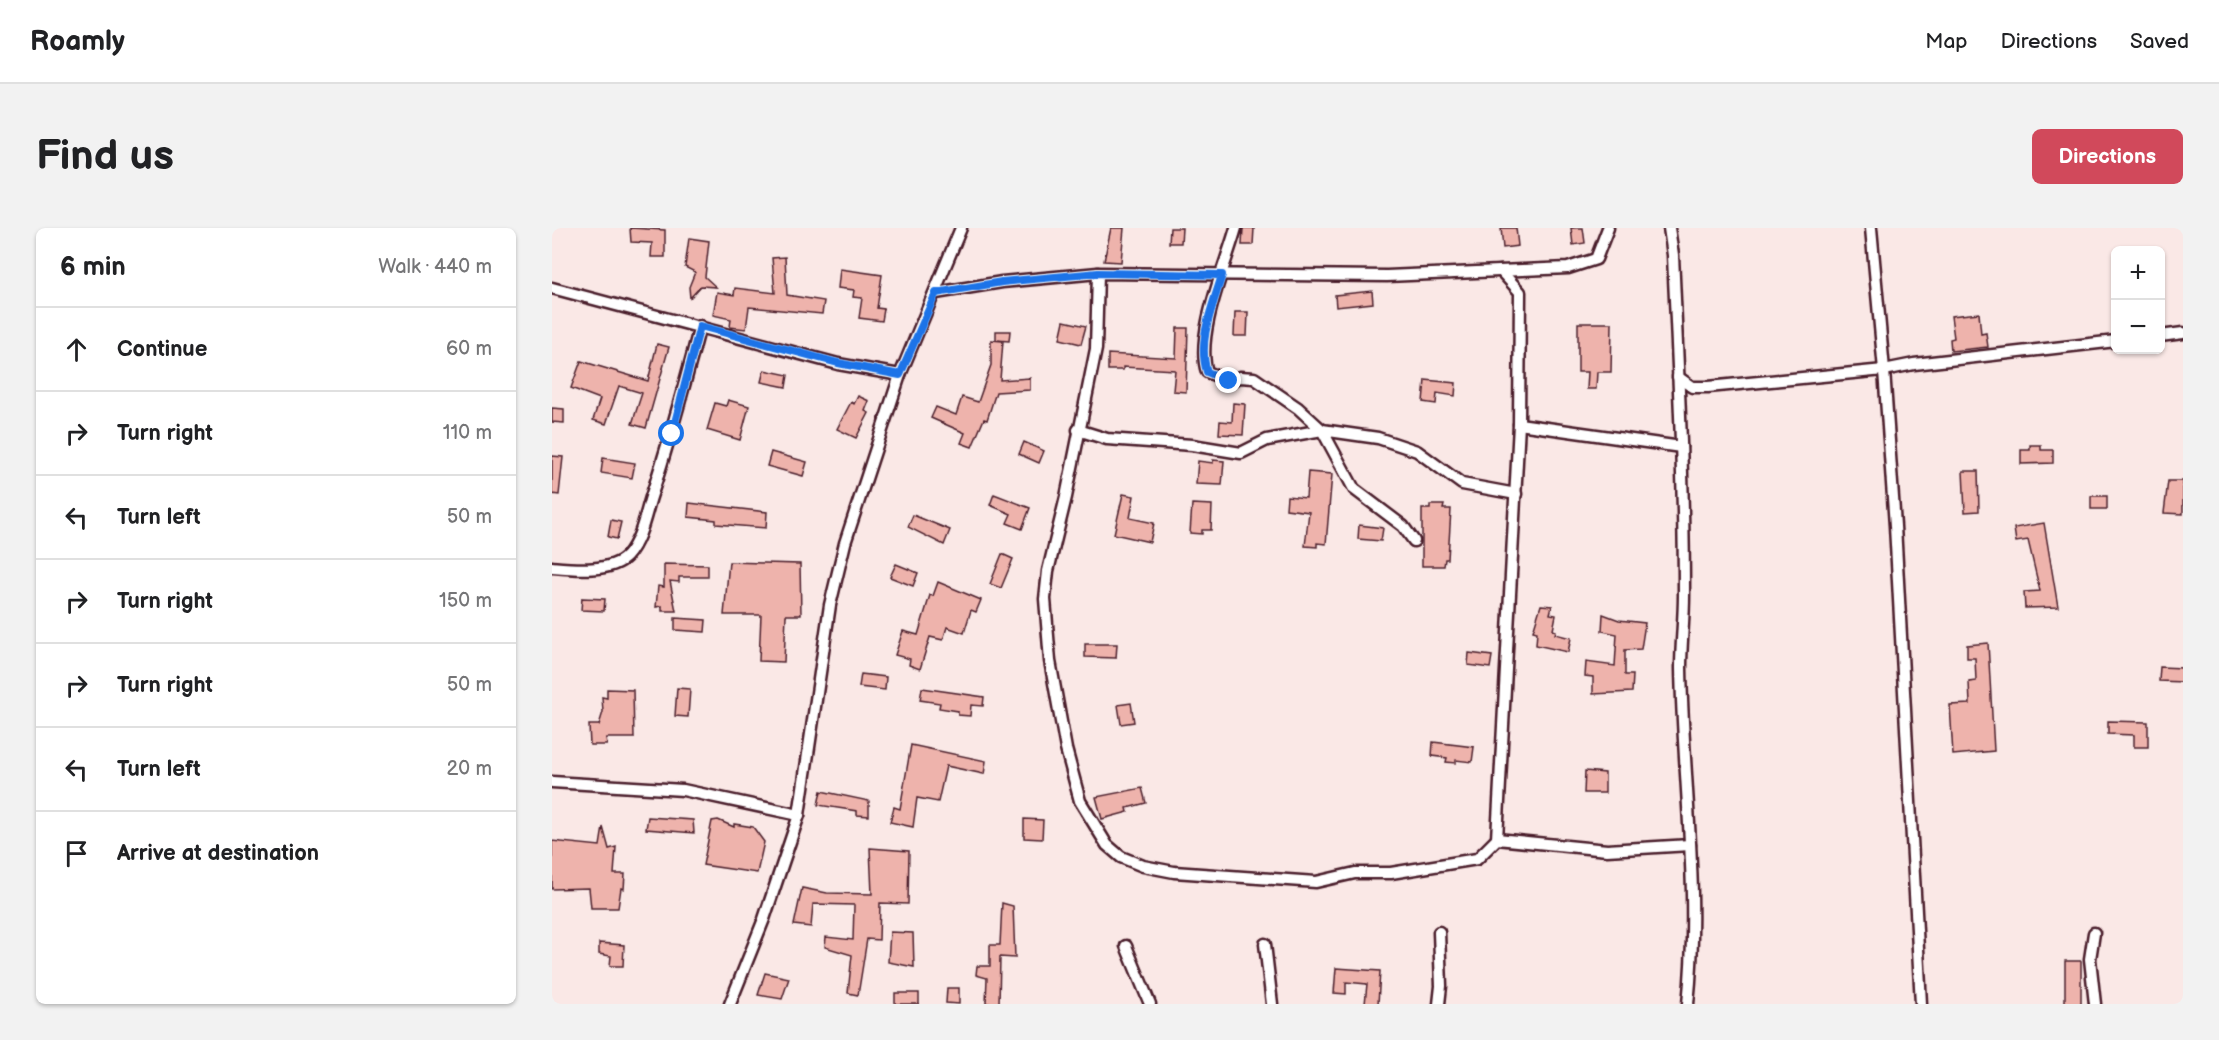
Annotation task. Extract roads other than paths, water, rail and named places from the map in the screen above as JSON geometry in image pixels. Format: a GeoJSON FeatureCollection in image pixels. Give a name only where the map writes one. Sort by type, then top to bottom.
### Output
{"type":"FeatureCollection","features":[{"type":"Feature","properties":{"kind":"street"},"geometry":{"type":"LineString","coordinates":[[730,1004],[764,919],[799,815],[830,605],[844,543],[900,375],[936,293],[961,228]]}},
{"type":"Feature","properties":{"kind":"street"},"geometry":{"type":"LineString","coordinates":[[1236,228],[1203,338],[1203,360],[1207,372],[1229,381],[1240,376],[1254,378],[1298,408],[1322,430],[1354,489],[1403,526],[1414,541]]}},
{"type":"Feature","properties":{"kind":"street"},"geometry":{"type":"LineString","coordinates":[[936,293],[1002,282],[1098,273],[1387,276],[1568,268],[1596,259],[1608,228]]}},
{"type":"Feature","properties":{"kind":"street"},"geometry":{"type":"LineString","coordinates":[[1669,228],[1673,255],[1681,447],[1684,596],[1681,666],[1690,845],[1691,971],[1688,1004]]}},
{"type":"Feature","properties":{"kind":"street"},"geometry":{"type":"LineString","coordinates":[[1871,228],[1884,370],[1914,841],[1921,1004]]}},
{"type":"Feature","properties":{"kind":"street"},"geometry":{"type":"LineString","coordinates":[[1098,273],[1096,349],[1066,497],[1048,571],[1045,599],[1050,662],[1066,749],[1080,801],[1107,845],[1121,857],[1164,870],[1248,879],[1316,882],[1355,873],[1402,871],[1477,859],[1497,839],[1519,424],[1520,292],[1502,271]]}},
{"type":"Feature","properties":{"kind":"street"},"geometry":{"type":"LineString","coordinates":[[552,288],[850,366],[900,375]]}},
{"type":"Feature","properties":{"kind":"street"},"geometry":{"type":"LineString","coordinates":[[552,567],[575,569],[605,566],[626,557],[636,541],[672,434],[700,326]]}},
{"type":"Feature","properties":{"kind":"street"},"geometry":{"type":"LineString","coordinates":[[2165,335],[2183,333]]}},
{"type":"Feature","properties":{"kind":"street"},"geometry":{"type":"LineString","coordinates":[[1678,376],[1692,387],[1708,387],[1884,370],[1914,363],[2111,341]]}},
{"type":"Feature","properties":{"kind":"street"},"geometry":{"type":"LineString","coordinates":[[1519,424],[1681,447]]}},
{"type":"Feature","properties":{"kind":"street"},"geometry":{"type":"LineString","coordinates":[[1078,430],[1107,439],[1192,445],[1241,453],[1268,440],[1322,430],[1377,438],[1418,451],[1462,484],[1516,494]]}},
{"type":"Feature","properties":{"kind":"street"},"geometry":{"type":"LineString","coordinates":[[552,782],[683,790],[799,815]]}},
{"type":"Feature","properties":{"kind":"street"},"geometry":{"type":"LineString","coordinates":[[1497,839],[1607,850],[1690,845]]}},
{"type":"Feature","properties":{"kind":"street"},"geometry":{"type":"LineString","coordinates":[[1439,932],[1441,986],[1439,1004]]}},
{"type":"Feature","properties":{"kind":"street"},"geometry":{"type":"LineString","coordinates":[[2094,933],[2090,959],[2095,1004]]}},
{"type":"Feature","properties":{"kind":"street"},"geometry":{"type":"LineString","coordinates":[[1265,944],[1272,1004]]}},
{"type":"Feature","properties":{"kind":"street"},"geometry":{"type":"LineString","coordinates":[[1126,946],[1150,1004]]}}]}
